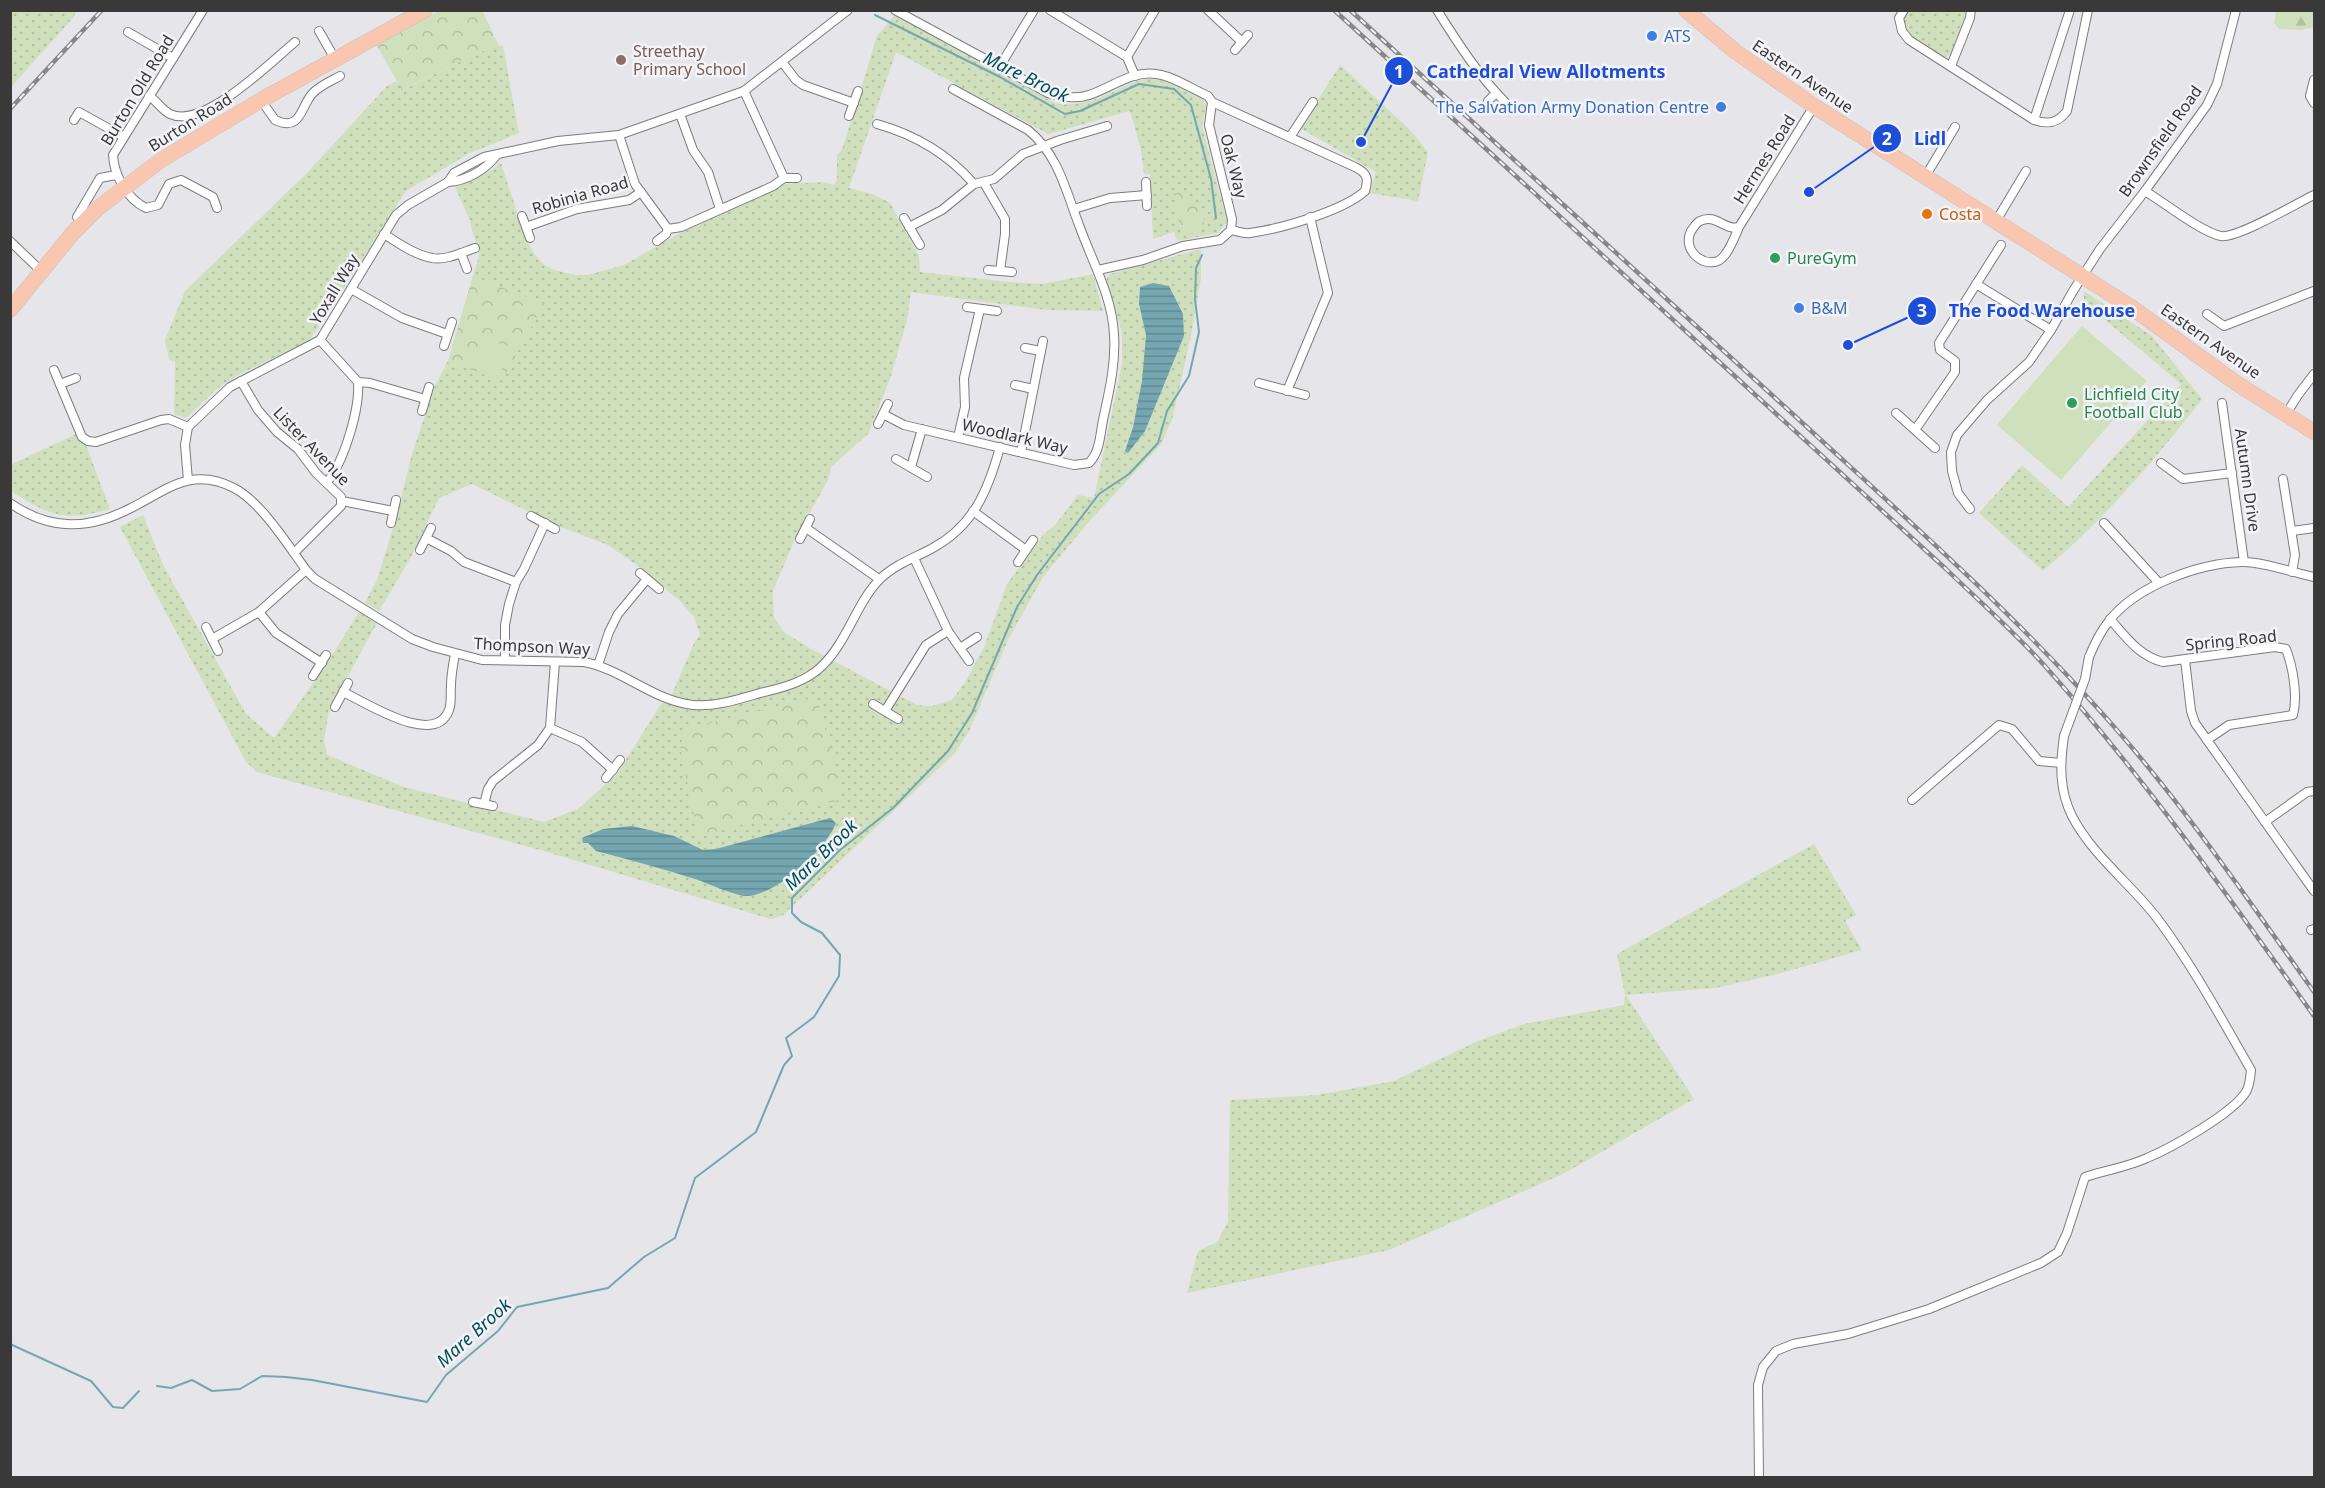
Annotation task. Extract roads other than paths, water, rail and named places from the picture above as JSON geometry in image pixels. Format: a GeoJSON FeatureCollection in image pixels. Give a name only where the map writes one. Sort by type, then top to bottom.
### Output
{"type":"FeatureCollection","features":[{"type":"Feature","properties":{"kind":"highway","name":"Burton Road"},"geometry":{"type":"LineString","coordinates":[[10,310],[72,234],[121,181],[161,160],[261,100],[425,10]]}},
{"type":"Feature","properties":{"kind":"highway","name":"Eastern Avenue"},"geometry":{"type":"LineString","coordinates":[[1686,10],[1736,52],[1814,106],[2132,307],[2236,383],[2314,432]]}},
{"type":"Feature","properties":{"kind":"street","name":"Burton Old Road"},"geometry":{"type":"LineString","coordinates":[[121,181],[113,154],[204,10]]}},
{"type":"Feature","properties":{"kind":"street","name":"Yoxall Way"},"geometry":{"type":"LineString","coordinates":[[188,427],[219,397],[241,381],[320,340],[396,215],[408,205],[448,182],[454,173],[484,157],[558,141],[619,135],[744,91],[848,10]]}},
{"type":"Feature","properties":{"kind":"street"},"geometry":{"type":"LineString","coordinates":[[896,10],[1048,93],[1069,98],[1088,96],[1136,76],[1151,73],[1163,75],[1208,96],[1212,102],[1364,172],[1367,177],[1365,191],[1359,197],[1310,217],[1247,234],[1231,230],[1220,240],[1183,246],[1143,260],[1098,270],[1063,178],[1044,146],[1028,130],[953,89]]}},
{"type":"Feature","properties":{"kind":"street"},"geometry":{"type":"LineString","coordinates":[[1000,66],[1034,10]]}},
{"type":"Feature","properties":{"kind":"street"},"geometry":{"type":"LineString","coordinates":[[1050,10],[1127,57],[1136,76]]}},
{"type":"Feature","properties":{"kind":"street"},"geometry":{"type":"LineString","coordinates":[[1127,57],[1155,10]]}},
{"type":"Feature","properties":{"kind":"street"},"geometry":{"type":"LineString","coordinates":[[1208,10],[1242,42]]}},
{"type":"Feature","properties":{"kind":"street"},"geometry":{"type":"LineString","coordinates":[[1437,10],[1496,93],[1505,102]]}},
{"type":"Feature","properties":{"kind":"street"},"geometry":{"type":"LineString","coordinates":[[1904,10],[1899,18],[1902,31],[1909,40],[2034,120],[2051,123],[2061,119],[2067,111],[2088,10]]}},
{"type":"Feature","properties":{"kind":"street"},"geometry":{"type":"LineString","coordinates":[[1951,66],[1971,10]]}},
{"type":"Feature","properties":{"kind":"street"},"geometry":{"type":"LineString","coordinates":[[2034,120],[2070,10]]}},
{"type":"Feature","properties":{"kind":"street","name":"Brownsfield Road"},"geometry":{"type":"LineString","coordinates":[[1970,509],[1958,493],[1952,471],[1951,452],[1957,435],[1987,400],[2029,362],[2100,249],[2207,105],[2217,84],[2236,10]]}},
{"type":"Feature","properties":{"kind":"street"},"geometry":{"type":"LineString","coordinates":[[319,31],[335,59]]}},
{"type":"Feature","properties":{"kind":"street"},"geometry":{"type":"LineString","coordinates":[[129,44],[131,34],[173,58]]}},
{"type":"Feature","properties":{"kind":"street"},"geometry":{"type":"LineString","coordinates":[[1235,50],[1248,35]]}},
{"type":"Feature","properties":{"kind":"street"},"geometry":{"type":"LineString","coordinates":[[149,96],[170,114],[180,117],[199,115],[218,104],[295,42]]}},
{"type":"Feature","properties":{"kind":"street"},"geometry":{"type":"LineString","coordinates":[[284,51],[291,59]]}},
{"type":"Feature","properties":{"kind":"street"},"geometry":{"type":"LineString","coordinates":[[782,62],[803,85],[854,103]]}},
{"type":"Feature","properties":{"kind":"street"},"geometry":{"type":"LineString","coordinates":[[261,100],[275,120],[288,123],[296,120],[302,114],[313,92],[340,76]]}},
{"type":"Feature","properties":{"kind":"street"},"geometry":{"type":"LineString","coordinates":[[2314,80],[2310,96],[2314,103]]}},
{"type":"Feature","properties":{"kind":"street"},"geometry":{"type":"LineString","coordinates":[[330,82],[335,92]]}},
{"type":"Feature","properties":{"kind":"street"},"geometry":{"type":"LineString","coordinates":[[744,91],[784,178]]}},
{"type":"Feature","properties":{"kind":"street"},"geometry":{"type":"LineString","coordinates":[[849,116],[858,91]]}},
{"type":"Feature","properties":{"kind":"street"},"geometry":{"type":"LineString","coordinates":[[1488,101],[1496,93]]}},
{"type":"Feature","properties":{"kind":"street","name":"Oak Way"},"geometry":{"type":"LineString","coordinates":[[1212,102],[1209,125],[1232,219],[1231,230]]}},
{"type":"Feature","properties":{"kind":"street"},"geometry":{"type":"LineString","coordinates":[[1290,137],[1312,102]]}},
{"type":"Feature","properties":{"kind":"street","name":"Hermes Road"},"geometry":{"type":"LineString","coordinates":[[1739,227],[1726,226],[1710,218],[1700,221],[1688,238],[1688,246],[1699,258],[1710,262],[1718,261],[1724,256],[1739,227],[1814,106]]}},
{"type":"Feature","properties":{"kind":"street"},"geometry":{"type":"LineString","coordinates":[[74,120],[79,112],[124,137]]}},
{"type":"Feature","properties":{"kind":"street"},"geometry":{"type":"LineString","coordinates":[[680,114],[693,150],[708,172],[720,209]]}},
{"type":"Feature","properties":{"kind":"street"},"geometry":{"type":"LineString","coordinates":[[877,124],[922,141],[959,166],[974,184]]}},
{"type":"Feature","properties":{"kind":"street"},"geometry":{"type":"LineString","coordinates":[[909,227],[942,210],[974,184],[993,179],[1023,154],[1107,126]]}},
{"type":"Feature","properties":{"kind":"street"},"geometry":{"type":"LineString","coordinates":[[1925,177],[1955,127]]}},
{"type":"Feature","properties":{"kind":"street"},"geometry":{"type":"LineString","coordinates":[[619,135],[635,184],[668,229]]}},
{"type":"Feature","properties":{"kind":"street"},"geometry":{"type":"LineString","coordinates":[[1996,221],[2026,171]]}},
{"type":"Feature","properties":{"kind":"street"},"geometry":{"type":"LineString","coordinates":[[77,217],[100,178],[121,181],[135,202],[146,208],[158,205],[169,184],[181,180],[216,195],[217,208]]}},
{"type":"Feature","properties":{"kind":"street"},"geometry":{"type":"LineString","coordinates":[[668,229],[681,226],[773,186],[784,178],[797,178]]}},
{"type":"Feature","properties":{"kind":"street"},"geometry":{"type":"LineString","coordinates":[[1146,182],[1148,206]]}},
{"type":"Feature","properties":{"kind":"street"},"geometry":{"type":"LineString","coordinates":[[984,183],[1005,219],[1000,271]]}},
{"type":"Feature","properties":{"kind":"street"},"geometry":{"type":"LineString","coordinates":[[2145,191],[2201,226],[2222,236],[2237,234],[2314,195]]}},
{"type":"Feature","properties":{"kind":"street","name":"Robinia Road"},"geometry":{"type":"LineString","coordinates":[[526,227],[577,209],[629,200],[641,192]]}},
{"type":"Feature","properties":{"kind":"street"},"geometry":{"type":"LineString","coordinates":[[1074,209],[1110,198],[1147,195]]}},
{"type":"Feature","properties":{"kind":"street","name":"Robinia Road"},"geometry":{"type":"LineString","coordinates":[[522,216],[530,238]]}},
{"type":"Feature","properties":{"kind":"street"},"geometry":{"type":"LineString","coordinates":[[1287,391],[1328,293],[1310,217]]}},
{"type":"Feature","properties":{"kind":"street"},"geometry":{"type":"LineString","coordinates":[[904,218],[920,245]]}},
{"type":"Feature","properties":{"kind":"street"},"geometry":{"type":"LineString","coordinates":[[657,241],[666,234],[668,229]]}},
{"type":"Feature","properties":{"kind":"street"},"geometry":{"type":"LineString","coordinates":[[384,234],[402,246],[433,258],[475,248]]}},
{"type":"Feature","properties":{"kind":"street"},"geometry":{"type":"LineString","coordinates":[[10,242],[41,271]]}},
{"type":"Feature","properties":{"kind":"street"},"geometry":{"type":"LineString","coordinates":[[1915,430],[1955,372],[1955,361],[1940,350],[1939,343],[2001,245]]}},
{"type":"Feature","properties":{"kind":"street"},"geometry":{"type":"LineString","coordinates":[[461,253],[467,269]]}},
{"type":"Feature","properties":{"kind":"street"},"geometry":{"type":"LineString","coordinates":[[988,270],[1012,272]]}},
{"type":"Feature","properties":{"kind":"street","name":"Woodlark Way"},"geometry":{"type":"LineString","coordinates":[[883,414],[904,425],[1021,452],[1082,465],[1093,459],[1097,451],[1112,376],[1114,354],[1111,315],[1098,270]]}},
{"type":"Feature","properties":{"kind":"street"},"geometry":{"type":"LineString","coordinates":[[1976,284],[2051,330]]}},
{"type":"Feature","properties":{"kind":"street"},"geometry":{"type":"LineString","coordinates":[[351,289],[402,318],[447,334]]}},
{"type":"Feature","properties":{"kind":"street"},"geometry":{"type":"LineString","coordinates":[[2207,314],[2224,326],[2314,291]]}},
{"type":"Feature","properties":{"kind":"street"},"geometry":{"type":"LineString","coordinates":[[968,307],[997,311]]}},
{"type":"Feature","properties":{"kind":"street"},"geometry":{"type":"LineString","coordinates":[[958,437],[965,407],[964,378],[980,309]]}},
{"type":"Feature","properties":{"kind":"street"},"geometry":{"type":"LineString","coordinates":[[444,346],[452,322]]}},
{"type":"Feature","properties":{"kind":"street"},"geometry":{"type":"LineString","coordinates":[[320,340],[328,346],[358,382],[357,400],[347,442],[327,482]]}},
{"type":"Feature","properties":{"kind":"street"},"geometry":{"type":"LineString","coordinates":[[1021,452],[1043,341]]}},
{"type":"Feature","properties":{"kind":"street"},"geometry":{"type":"LineString","coordinates":[[1025,348],[1041,351]]}},
{"type":"Feature","properties":{"kind":"street"},"geometry":{"type":"LineString","coordinates":[[54,370],[82,437],[88,441],[96,442],[161,420],[169,420],[188,427],[185,445],[188,480]]}},
{"type":"Feature","properties":{"kind":"street"},"geometry":{"type":"LineString","coordinates":[[2286,414],[2314,374]]}},
{"type":"Feature","properties":{"kind":"street"},"geometry":{"type":"LineString","coordinates":[[60,384],[76,378]]}},
{"type":"Feature","properties":{"kind":"street","name":"Lister Avenue"},"geometry":{"type":"LineString","coordinates":[[241,381],[258,410],[277,432],[298,449],[316,473],[341,497],[341,503],[393,511]]}},
{"type":"Feature","properties":{"kind":"street"},"geometry":{"type":"LineString","coordinates":[[358,382],[370,383],[425,399]]}},
{"type":"Feature","properties":{"kind":"street"},"geometry":{"type":"LineString","coordinates":[[1259,383],[1305,396]]}},
{"type":"Feature","properties":{"kind":"street"},"geometry":{"type":"LineString","coordinates":[[1015,386],[1033,389]]}},
{"type":"Feature","properties":{"kind":"street"},"geometry":{"type":"LineString","coordinates":[[422,411],[429,387]]}},
{"type":"Feature","properties":{"kind":"street","name":"Autumn Drive"},"geometry":{"type":"LineString","coordinates":[[2222,402],[2244,562]]}},
{"type":"Feature","properties":{"kind":"street"},"geometry":{"type":"LineString","coordinates":[[878,424],[888,404]]}},
{"type":"Feature","properties":{"kind":"street"},"geometry":{"type":"LineString","coordinates":[[1896,413],[1935,448]]}},
{"type":"Feature","properties":{"kind":"street"},"geometry":{"type":"LineString","coordinates":[[911,467],[922,429]]}},
{"type":"Feature","properties":{"kind":"street","name":"Thompson Way"},"geometry":{"type":"LineString","coordinates":[[10,504],[27,515],[48,522],[66,525],[91,523],[130,509],[171,485],[188,480],[217,482],[241,493],[260,512],[306,570],[323,585],[412,639],[455,654],[482,660],[584,662],[598,665],[668,699],[695,705],[734,700],[773,690],[801,681],[821,667],[836,650],[879,579],[893,568],[948,540],[973,511],[991,482],[1000,447]]}},
{"type":"Feature","properties":{"kind":"street"},"geometry":{"type":"LineString","coordinates":[[896,459],[927,477]]}},
{"type":"Feature","properties":{"kind":"street"},"geometry":{"type":"LineString","coordinates":[[2161,463],[2183,479],[2232,473]]}},
{"type":"Feature","properties":{"kind":"street"},"geometry":{"type":"LineString","coordinates":[[2283,479],[2295,555],[2292,572]]}},
{"type":"Feature","properties":{"kind":"street"},"geometry":{"type":"LineString","coordinates":[[391,524],[396,500]]}},
{"type":"Feature","properties":{"kind":"street"},"geometry":{"type":"LineString","coordinates":[[294,553],[341,503]]}},
{"type":"Feature","properties":{"kind":"street"},"geometry":{"type":"LineString","coordinates":[[973,511],[1026,550]]}},
{"type":"Feature","properties":{"kind":"street"},"geometry":{"type":"LineString","coordinates":[[531,516],[555,529]]}},
{"type":"Feature","properties":{"kind":"street"},"geometry":{"type":"LineString","coordinates":[[505,660],[505,624],[516,582],[545,524]]}},
{"type":"Feature","properties":{"kind":"street"},"geometry":{"type":"LineString","coordinates":[[800,539],[808,524],[879,579]]}},
{"type":"Feature","properties":{"kind":"street"},"geometry":{"type":"LineString","coordinates":[[2104,524],[2158,583]]}},
{"type":"Feature","properties":{"kind":"street"},"geometry":{"type":"LineString","coordinates":[[420,550],[431,528]]}},
{"type":"Feature","properties":{"kind":"street"},"geometry":{"type":"LineString","coordinates":[[2292,531],[2314,528]]}},
{"type":"Feature","properties":{"kind":"street"},"geometry":{"type":"LineString","coordinates":[[426,538],[452,551],[464,562],[516,582]]}},
{"type":"Feature","properties":{"kind":"street"},"geometry":{"type":"LineString","coordinates":[[1018,562],[1033,540]]}},
{"type":"Feature","properties":{"kind":"street"},"geometry":{"type":"LineString","coordinates":[[914,558],[948,631],[969,661]]}},
{"type":"Feature","properties":{"kind":"street"},"geometry":{"type":"LineString","coordinates":[[1759,1478],[1758,1385],[1763,1367],[1776,1351],[1793,1344],[1848,1334],[1929,1309],[2041,1263],[2058,1252],[2067,1233],[2085,1177],[2146,1159],[2174,1145],[2221,1115],[2246,1092],[2251,1070],[2198,976],[2156,917],[2085,839],[2071,814],[2061,785],[2064,736],[2085,679],[2089,657],[2110,619],[2146,589],[2200,569],[2244,562],[2314,576]]}},
{"type":"Feature","properties":{"kind":"street"},"geometry":{"type":"LineString","coordinates":[[212,639],[259,612],[306,570]]}},
{"type":"Feature","properties":{"kind":"street"},"geometry":{"type":"LineString","coordinates":[[640,573],[659,589]]}},
{"type":"Feature","properties":{"kind":"street"},"geometry":{"type":"LineString","coordinates":[[598,665],[609,632],[618,614],[647,579]]}},
{"type":"Feature","properties":{"kind":"street"},"geometry":{"type":"LineString","coordinates":[[259,612],[276,633],[324,659],[313,676]]}},
{"type":"Feature","properties":{"kind":"street","name":"Spring Road"},"geometry":{"type":"LineString","coordinates":[[2110,619],[2141,653],[2163,662],[2275,647],[2286,649],[2296,706],[2293,715],[2229,725],[2207,740]]}},
{"type":"Feature","properties":{"kind":"street"},"geometry":{"type":"LineString","coordinates":[[206,627],[218,651]]}},
{"type":"Feature","properties":{"kind":"street"},"geometry":{"type":"LineString","coordinates":[[885,711],[926,645],[948,631]]}},
{"type":"Feature","properties":{"kind":"street"},"geometry":{"type":"LineString","coordinates":[[960,648],[977,636]]}},
{"type":"Feature","properties":{"kind":"street"},"geometry":{"type":"LineString","coordinates":[[343,692],[407,722],[423,727],[433,725],[444,719],[449,712],[451,672],[455,654]]}},
{"type":"Feature","properties":{"kind":"street"},"geometry":{"type":"LineString","coordinates":[[2185,660],[2191,711],[2195,723],[2314,891]]}},
{"type":"Feature","properties":{"kind":"street"},"geometry":{"type":"LineString","coordinates":[[473,802],[489,805],[488,789],[493,781],[538,745],[550,728],[555,662]]}},
{"type":"Feature","properties":{"kind":"street"},"geometry":{"type":"LineString","coordinates":[[335,707],[348,683]]}},
{"type":"Feature","properties":{"kind":"street"},"geometry":{"type":"LineString","coordinates":[[873,704],[898,719]]}},
{"type":"Feature","properties":{"kind":"street"},"geometry":{"type":"LineString","coordinates":[[1912,800],[1999,725],[2012,729],[2039,761],[2061,763]]}},
{"type":"Feature","properties":{"kind":"street"},"geometry":{"type":"LineString","coordinates":[[550,728],[582,742],[613,770]]}},
{"type":"Feature","properties":{"kind":"street"},"geometry":{"type":"LineString","coordinates":[[606,778],[620,760]]}},
{"type":"Feature","properties":{"kind":"street"},"geometry":{"type":"LineString","coordinates":[[2265,822],[2307,792],[2314,791]]}},
{"type":"Feature","properties":{"kind":"water"},"geometry":{"type":"Polygon","coordinates":[[[1153,283],[1169,286],[1183,314],[1184,336],[1145,431],[1128,453],[1125,451],[1133,427],[1142,381],[1146,335],[1139,304],[1140,287],[1153,283]]]}},
{"type":"Feature","properties":{"kind":"water"},"geometry":{"type":"Polygon","coordinates":[[[830,818],[836,823],[811,858],[785,880],[758,894],[746,896],[596,851],[588,843],[583,843],[582,838],[603,829],[632,826],[674,836],[703,850],[716,849],[830,818]]]}},
{"type":"Feature","properties":{"kind":"waterway","name":"Mare Brook"},"geometry":{"type":"LineString","coordinates":[[875,15],[1000,77],[1065,114],[1080,111],[1139,84],[1174,89],[1191,105],[1211,179],[1216,218]]}},
{"type":"Feature","properties":{"kind":"waterway","name":"Mare Brook"},"geometry":{"type":"LineString","coordinates":[[157,1386],[171,1388],[192,1380],[212,1391],[240,1389],[262,1376],[286,1377],[427,1402],[446,1375],[498,1331],[517,1307],[608,1288],[644,1257],[675,1238],[695,1178],[756,1132],[784,1065],[792,1056],[786,1038],[814,1017],[839,976],[840,955],[822,933],[801,922],[792,913],[792,898],[840,850],[893,808],[948,751],[972,713],[1017,607],[1037,575],[1099,494],[1129,474],[1158,443],[1167,411],[1189,376],[1199,332],[1195,299],[1196,268],[1202,255]]}},
{"type":"Feature","properties":{"kind":"waterway","name":"Mare Brook"},"geometry":{"type":"LineString","coordinates":[[10,1344],[91,1381],[113,1407],[123,1408],[139,1391]]}},
{"type":"Feature","properties":{"kind":"railway"},"geometry":{"type":"LineString","coordinates":[[10,109],[102,10]]}},
{"type":"Feature","properties":{"kind":"railway"},"geometry":{"type":"LineString","coordinates":[[1334,10],[1946,569],[2033,653],[2150,793],[2217,881],[2314,1016]]}},
{"type":"Feature","properties":{"kind":"railway"},"geometry":{"type":"LineString","coordinates":[[1350,10],[1913,524],[2027,634],[2100,711],[2157,778],[2211,848],[2314,992]]}},
{"type":"Feature","properties":{"kind":"place","name":"ATS"},"geometry":{"type":"Point","coordinates":[1652,36]}},
{"type":"Feature","properties":{"kind":"place","name":"Streethay Primary School"},"geometry":{"type":"Point","coordinates":[621,60]}},
{"type":"Feature","properties":{"kind":"place","name":"The Salvation Army Donation Centre"},"geometry":{"type":"Point","coordinates":[1721,107]}},
{"type":"Feature","properties":{"kind":"place","name":"Cathedral View Allotments"},"geometry":{"type":"Point","coordinates":[1361,142]}},
{"type":"Feature","properties":{"kind":"place","name":"Lidl"},"geometry":{"type":"Point","coordinates":[1809,192]}},
{"type":"Feature","properties":{"kind":"place","name":"Costa"},"geometry":{"type":"Point","coordinates":[1927,214]}},
{"type":"Feature","properties":{"kind":"place","name":"PureGym"},"geometry":{"type":"Point","coordinates":[1775,258]}},
{"type":"Feature","properties":{"kind":"place","name":"B&M"},"geometry":{"type":"Point","coordinates":[1799,308]}},
{"type":"Feature","properties":{"kind":"place","name":"The Food Warehouse"},"geometry":{"type":"Point","coordinates":[1848,345]}},
{"type":"Feature","properties":{"kind":"place","name":"Lichfield City Football Club"},"geometry":{"type":"Point","coordinates":[2072,403]}}]}
